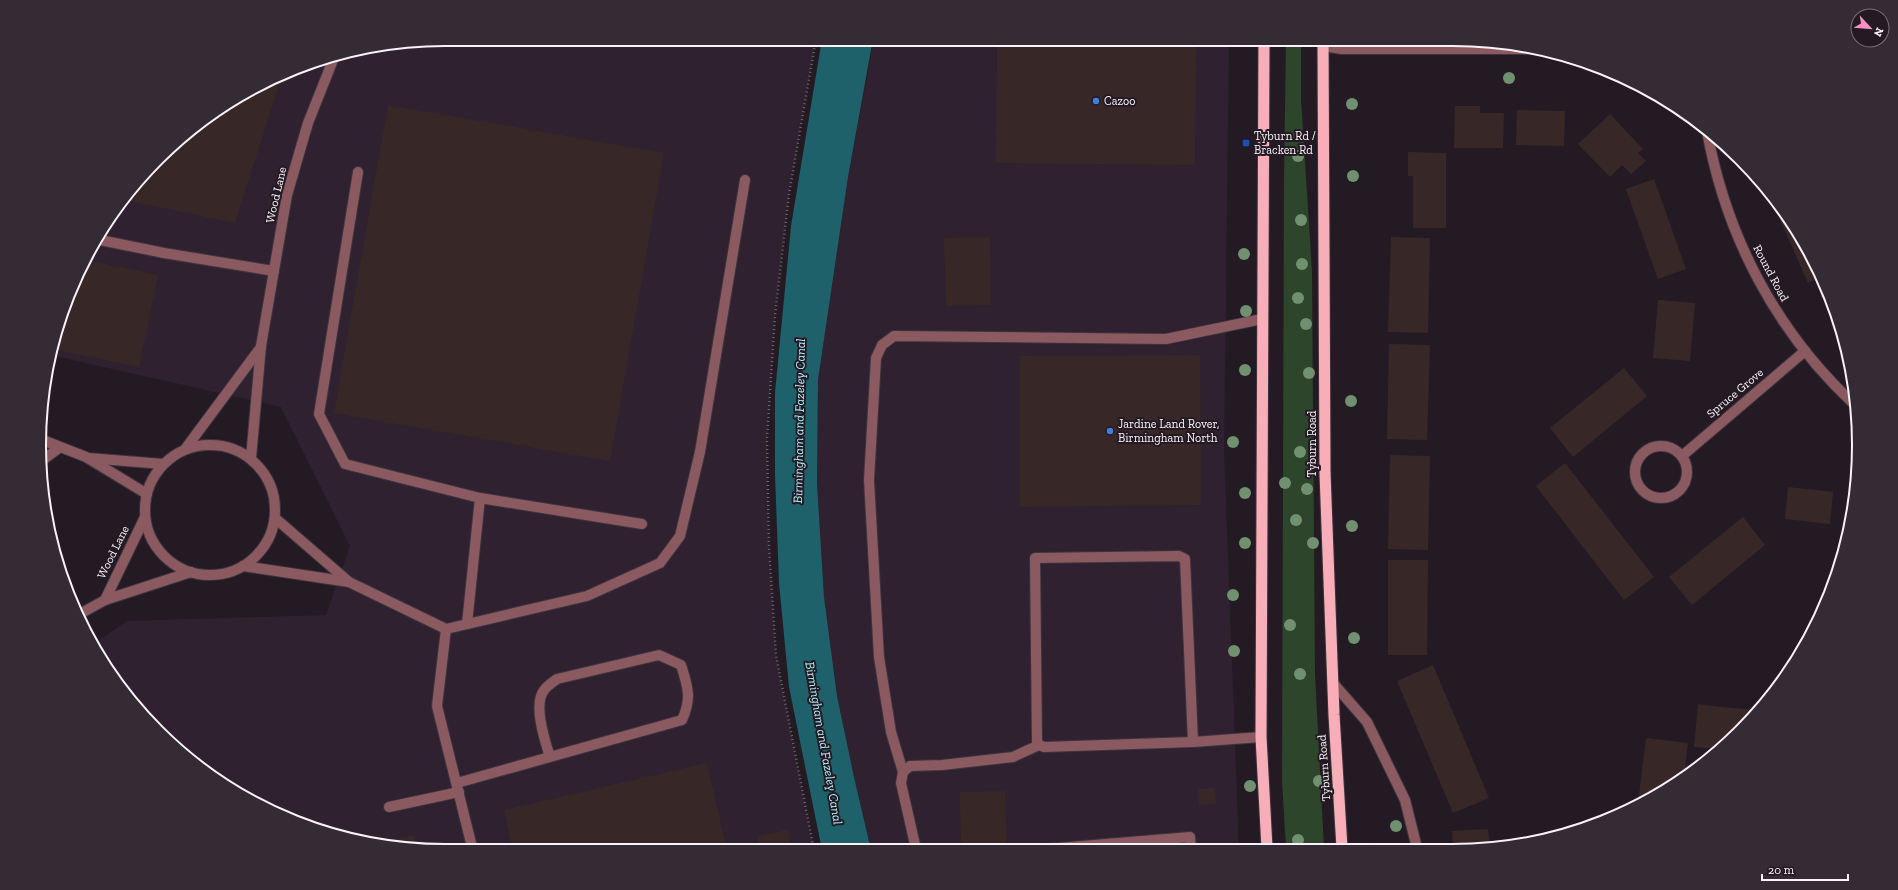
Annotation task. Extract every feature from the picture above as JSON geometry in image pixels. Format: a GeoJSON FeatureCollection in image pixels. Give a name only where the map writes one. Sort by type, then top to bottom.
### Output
{"type":"FeatureCollection","features":[{"type":"Feature","properties":{"kind":"highway"},"geometry":{"type":"LineString","coordinates":[[1264,46],[1261,737],[1267,844]]}},
{"type":"Feature","properties":{"kind":"highway","name":"Tyburn Road"},"geometry":{"type":"LineString","coordinates":[[1323,46],[1325,473],[1333,683],[1342,844]]}},
{"type":"Feature","properties":{"kind":"street"},"geometry":{"type":"LineString","coordinates":[[1332,46],[1342,49],[1505,49]]}},
{"type":"Feature","properties":{"kind":"street","name":"Wood Lane"},"geometry":{"type":"LineString","coordinates":[[251,458],[261,346],[289,188],[308,123],[332,63]]}},
{"type":"Feature","properties":{"kind":"street","name":"Round Road"},"geometry":{"type":"LineString","coordinates":[[1709,139],[1720,187],[1744,252],[1778,314],[1805,351],[1850,400]]}},
{"type":"Feature","properties":{"kind":"street"},"geometry":{"type":"LineString","coordinates":[[358,172],[319,414],[345,464],[480,498],[642,524]]}},
{"type":"Feature","properties":{"kind":"street"},"geometry":{"type":"LineString","coordinates":[[275,518],[350,582],[446,629],[587,596],[660,563],[680,536],[700,452],[745,180]]}},
{"type":"Feature","properties":{"kind":"street"},"geometry":{"type":"LineString","coordinates":[[102,240],[164,253],[274,271]]}},
{"type":"Feature","properties":{"kind":"street"},"geometry":{"type":"LineString","coordinates":[[915,844],[901,784],[903,772],[891,732],[879,657],[868,480],[876,358],[882,345],[894,336],[1166,339],[1262,319]]}},
{"type":"Feature","properties":{"kind":"street","name":"Wood Lane"},"geometry":{"type":"LineString","coordinates":[[186,448],[261,346]]}},
{"type":"Feature","properties":{"kind":"street","name":"Spruce Grove"},"geometry":{"type":"LineString","coordinates":[[1682,456],[1805,351]]}},
{"type":"Feature","properties":{"kind":"street"},"geometry":{"type":"LineString","coordinates":[[46,442],[86,457],[147,494]]}},
{"type":"Feature","properties":{"kind":"street"},"geometry":{"type":"LineString","coordinates":[[209,444],[231,447],[251,458],[266,475],[274,496],[275,518],[270,537],[258,554],[243,566],[226,573],[209,575],[191,572],[174,564],[160,551],[150,535],[145,516],[147,494],[153,478],[163,464],[186,448],[209,444]]}},
{"type":"Feature","properties":{"kind":"street"},"geometry":{"type":"LineString","coordinates":[[1658,446],[1667,446],[1682,456],[1688,471],[1683,487],[1678,494],[1666,498],[1654,498],[1646,494],[1636,479],[1635,470],[1637,462],[1649,449],[1658,446]]}},
{"type":"Feature","properties":{"kind":"street"},"geometry":{"type":"LineString","coordinates":[[46,457],[60,448]]}},
{"type":"Feature","properties":{"kind":"street"},"geometry":{"type":"LineString","coordinates":[[86,457],[163,464]]}},
{"type":"Feature","properties":{"kind":"street"},"geometry":{"type":"LineString","coordinates":[[467,624],[480,498]]}},
{"type":"Feature","properties":{"kind":"street","name":"Wood Lane"},"geometry":{"type":"LineString","coordinates":[[105,600],[145,516]]}},
{"type":"Feature","properties":{"kind":"street"},"geometry":{"type":"LineString","coordinates":[[1039,745],[1037,741],[1035,561],[1038,557],[1179,556],[1185,559],[1193,742]]}},
{"type":"Feature","properties":{"kind":"street"},"geometry":{"type":"LineString","coordinates":[[243,566],[350,582]]}},
{"type":"Feature","properties":{"kind":"street","name":"Wood Lane"},"geometry":{"type":"LineString","coordinates":[[83,612],[105,600],[191,572]]}},
{"type":"Feature","properties":{"kind":"street"},"geometry":{"type":"LineString","coordinates":[[446,629],[437,706],[471,844]]}},
{"type":"Feature","properties":{"kind":"street"},"geometry":{"type":"LineString","coordinates":[[389,807],[458,787],[550,757],[682,720],[688,708],[688,688],[681,665],[659,655],[557,679],[544,690],[540,704],[541,728],[550,757]]}},
{"type":"Feature","properties":{"kind":"street"},"geometry":{"type":"LineString","coordinates":[[1333,683],[1367,722],[1405,800],[1416,844]]}},
{"type":"Feature","properties":{"kind":"street"},"geometry":{"type":"LineString","coordinates":[[903,772],[910,766],[942,765],[1013,757],[1039,745],[1044,747],[1193,742],[1261,737]]}},
{"type":"Feature","properties":{"kind":"street"},"geometry":{"type":"LineString","coordinates":[[1106,844],[1190,837],[1191,844]]}},
{"type":"Feature","properties":{"kind":"path"},"geometry":{"type":"LineString","coordinates":[[813,844],[776,655],[769,546],[767,439],[775,316],[789,194],[815,46]]}},
{"type":"Feature","properties":{"kind":"shaded area"},"geometry":{"type":"Polygon","coordinates":[[[445,46],[815,46],[789,194],[775,316],[767,439],[769,546],[776,655],[813,844],[445,844],[393,841],[342,830],[292,814],[245,791],[202,762],[163,727],[145,708],[113,667],[98,641],[127,621],[326,615],[350,546],[281,407],[57,356],[67,317],[76,292],[99,245],[113,223],[128,202],[163,163],[202,128],[223,113],[245,99],[292,76],[342,60],[393,49],[445,46]]]}},
{"type":"Feature","properties":{"kind":"shaded area"},"geometry":{"type":"Polygon","coordinates":[[[873,46],[1229,46],[1224,451],[1239,844],[870,844],[837,696],[824,597],[817,484],[818,380],[848,177],[873,46]]]}},
{"type":"Feature","properties":{"kind":"green space"},"geometry":{"type":"Polygon","coordinates":[[[1286,46],[1301,46],[1301,99],[1312,271],[1315,674],[1324,844],[1286,844],[1282,781],[1286,46]]]}},
{"type":"Feature","properties":{"kind":"water","name":"Birmingham and Fazeley Canal"},"geometry":{"type":"Polygon","coordinates":[[[821,46],[872,46],[848,177],[818,380],[817,484],[824,597],[837,696],[870,844],[821,844],[789,687],[779,583],[775,474],[775,393],[791,226],[821,46]]]}},
{"type":"Feature","properties":{"kind":"building","name":"Cazoo"},"geometry":{"type":"Polygon","coordinates":[[[997,46],[1196,46],[1195,165],[996,163],[997,46]]]}},
{"type":"Feature","properties":{"kind":"building"},"geometry":{"type":"Polygon","coordinates":[[[280,82],[235,223],[129,201],[163,163],[202,128],[245,99],[280,82]]]}},
{"type":"Feature","properties":{"kind":"building"},"geometry":{"type":"Polygon","coordinates":[[[388,105],[664,153],[610,461],[334,413],[388,105]]]}},
{"type":"Feature","properties":{"kind":"building"},"geometry":{"type":"Polygon","coordinates":[[[1455,106],[1480,106],[1480,113],[1504,113],[1503,148],[1454,148],[1455,106]]]}},
{"type":"Feature","properties":{"kind":"building"},"geometry":{"type":"Polygon","coordinates":[[[1517,110],[1565,111],[1564,146],[1516,145],[1517,110]]]}},
{"type":"Feature","properties":{"kind":"building"},"geometry":{"type":"Polygon","coordinates":[[[1610,114],[1643,149],[1638,153],[1646,161],[1631,174],[1622,165],[1610,177],[1578,144],[1610,114]]]}},
{"type":"Feature","properties":{"kind":"building"},"geometry":{"type":"Polygon","coordinates":[[[1408,152],[1446,153],[1446,228],[1413,228],[1413,176],[1408,176],[1408,152]]]}},
{"type":"Feature","properties":{"kind":"building"},"geometry":{"type":"Polygon","coordinates":[[[1654,179],[1686,269],[1658,279],[1626,189],[1654,179]]]}},
{"type":"Feature","properties":{"kind":"building"},"geometry":{"type":"Polygon","coordinates":[[[1776,210],[1799,246],[1816,279],[1808,283],[1776,210]]]}},
{"type":"Feature","properties":{"kind":"building"},"geometry":{"type":"Polygon","coordinates":[[[990,237],[991,305],[946,306],[944,238],[990,237]]]}},
{"type":"Feature","properties":{"kind":"building"},"geometry":{"type":"Polygon","coordinates":[[[1391,237],[1430,238],[1428,333],[1388,332],[1391,237]]]}},
{"type":"Feature","properties":{"kind":"building"},"geometry":{"type":"Polygon","coordinates":[[[91,261],[158,275],[139,367],[58,350],[67,317],[76,292],[91,261]]]}},
{"type":"Feature","properties":{"kind":"building"},"geometry":{"type":"Polygon","coordinates":[[[1823,294],[1827,305],[1820,296],[1823,294]]]}},
{"type":"Feature","properties":{"kind":"building"},"geometry":{"type":"Polygon","coordinates":[[[1658,300],[1695,303],[1690,361],[1653,358],[1658,300]]]}},
{"type":"Feature","properties":{"kind":"building"},"geometry":{"type":"Polygon","coordinates":[[[1389,344],[1430,345],[1427,440],[1387,439],[1389,344]]]}},
{"type":"Feature","properties":{"kind":"building","name":"Jardine Land Rover, Birmingham North"},"geometry":{"type":"Polygon","coordinates":[[[1200,355],[1201,505],[1020,507],[1020,356],[1200,355]]]}},
{"type":"Feature","properties":{"kind":"building"},"geometry":{"type":"Polygon","coordinates":[[[1624,368],[1647,396],[1573,457],[1550,428],[1624,368]]]}},
{"type":"Feature","properties":{"kind":"building"},"geometry":{"type":"Polygon","coordinates":[[[1390,455],[1430,456],[1428,550],[1388,549],[1390,455]]]}},
{"type":"Feature","properties":{"kind":"building"},"geometry":{"type":"Polygon","coordinates":[[[1565,463],[1654,577],[1624,600],[1536,486],[1565,463]]]}},
{"type":"Feature","properties":{"kind":"building"},"geometry":{"type":"Polygon","coordinates":[[[1788,487],[1833,492],[1830,524],[1785,519],[1788,487]]]}},
{"type":"Feature","properties":{"kind":"building"},"geometry":{"type":"Polygon","coordinates":[[[1743,517],[1765,545],[1692,605],[1669,577],[1743,517]]]}},
{"type":"Feature","properties":{"kind":"building"},"geometry":{"type":"Polygon","coordinates":[[[1388,560],[1428,560],[1427,655],[1388,655],[1388,560]]]}},
{"type":"Feature","properties":{"kind":"building"},"geometry":{"type":"Polygon","coordinates":[[[1433,665],[1489,798],[1453,813],[1397,681],[1433,665]]]}},
{"type":"Feature","properties":{"kind":"building"},"geometry":{"type":"Polygon","coordinates":[[[1698,704],[1752,710],[1712,748],[1694,747],[1698,704]]]}},
{"type":"Feature","properties":{"kind":"building"},"geometry":{"type":"Polygon","coordinates":[[[1646,738],[1688,743],[1685,770],[1639,798],[1646,738]]]}},
{"type":"Feature","properties":{"kind":"building"},"geometry":{"type":"Polygon","coordinates":[[[707,763],[726,844],[511,844],[504,810],[707,763]]]}},
{"type":"Feature","properties":{"kind":"building"},"geometry":{"type":"Polygon","coordinates":[[[1215,788],[1216,804],[1199,805],[1198,789],[1215,788]]]}},
{"type":"Feature","properties":{"kind":"building"},"geometry":{"type":"Polygon","coordinates":[[[1005,791],[1007,844],[961,844],[960,792],[1005,791]]]}},
{"type":"Feature","properties":{"kind":"building"},"geometry":{"type":"Polygon","coordinates":[[[1488,829],[1489,842],[1453,844],[1452,831],[1488,829]]]}},
{"type":"Feature","properties":{"kind":"building"},"geometry":{"type":"Polygon","coordinates":[[[788,830],[791,844],[759,844],[757,836],[788,830]]]}},
{"type":"Feature","properties":{"kind":"building"},"geometry":{"type":"Polygon","coordinates":[[[414,835],[416,843],[393,841],[391,841],[414,835]]]}},
{"type":"Feature","properties":{"kind":"place","name":"Cazoo"},"geometry":{"type":"Point","coordinates":[1096,101]}},
{"type":"Feature","properties":{"kind":"place","name":"Tyburn Rd / Bracken Rd"},"geometry":{"type":"Point","coordinates":[1246,143]}},
{"type":"Feature","properties":{"kind":"place","name":"Jardine Land Rover, Birmingham North"},"geometry":{"type":"Point","coordinates":[1110,431]}}]}
